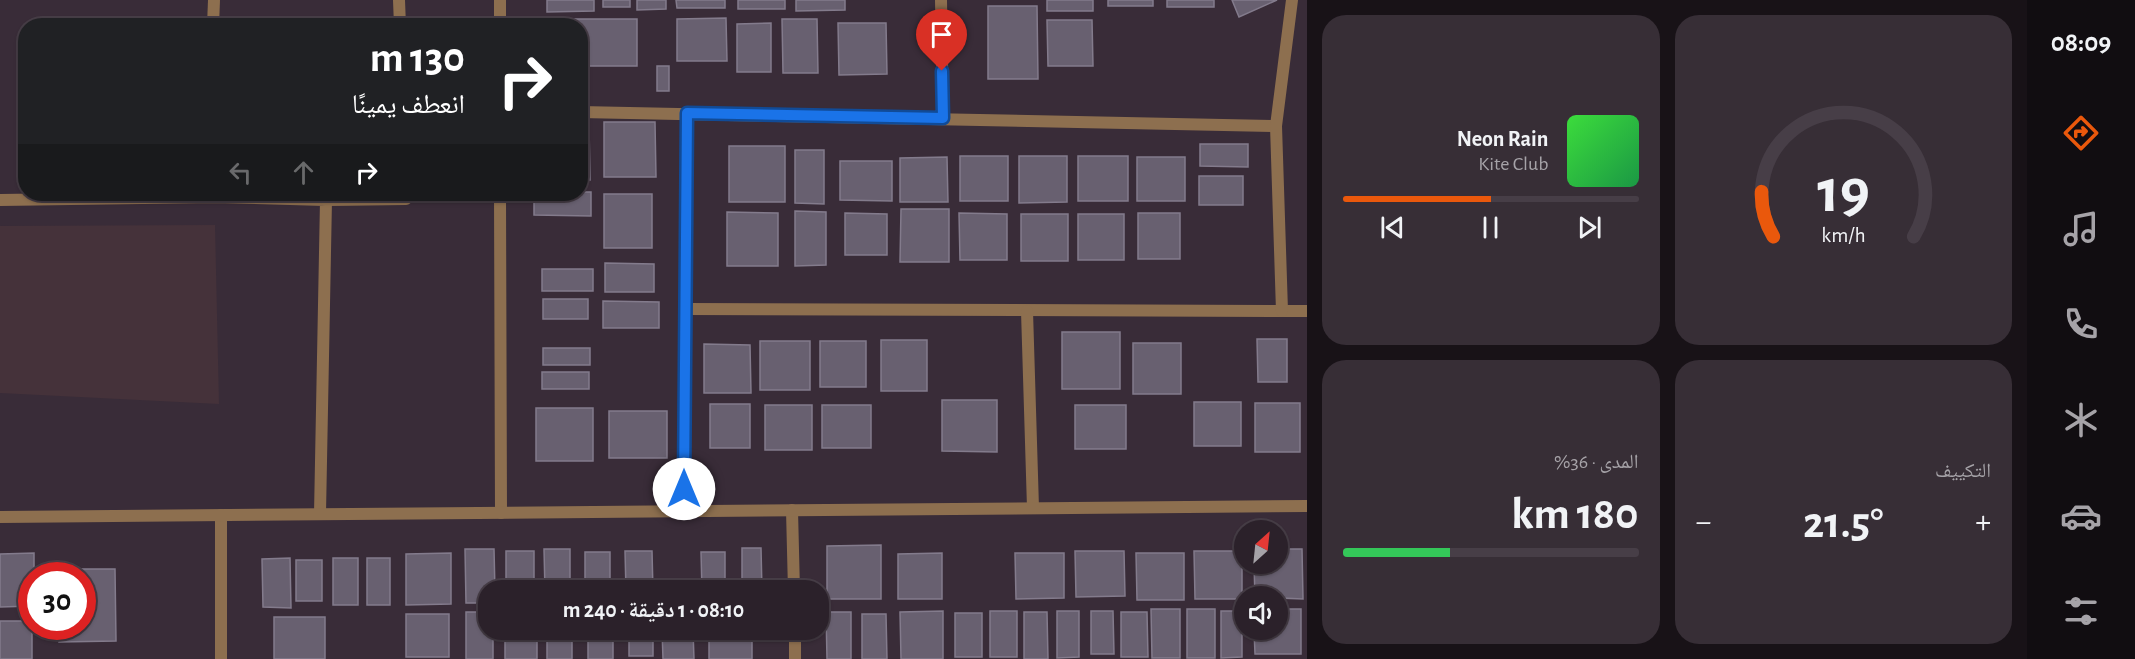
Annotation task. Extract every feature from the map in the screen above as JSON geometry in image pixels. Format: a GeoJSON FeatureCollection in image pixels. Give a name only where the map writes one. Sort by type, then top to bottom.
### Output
{"type":"FeatureCollection","features":[{"type":"Feature","properties":{"kind":"street"},"geometry":{"type":"LineString","coordinates":[[213,18],[214,0]]}},
{"type":"Feature","properties":{"kind":"street"},"geometry":{"type":"LineString","coordinates":[[399,0],[400,18]]}},
{"type":"Feature","properties":{"kind":"street"},"geometry":{"type":"LineString","coordinates":[[500,0],[500,18]]}},
{"type":"Feature","properties":{"kind":"street"},"geometry":{"type":"LineString","coordinates":[[941,0],[943,118]]}},
{"type":"Feature","properties":{"kind":"street"},"geometry":{"type":"LineString","coordinates":[[1282,311],[1276,126],[1292,0]]}},
{"type":"Feature","properties":{"kind":"street"},"geometry":{"type":"LineString","coordinates":[[588,112],[1276,126]]}},
{"type":"Feature","properties":{"kind":"street"},"geometry":{"type":"LineString","coordinates":[[684,511],[687,113]]}},
{"type":"Feature","properties":{"kind":"street"},"geometry":{"type":"LineString","coordinates":[[0,200],[18,200]]}},
{"type":"Feature","properties":{"kind":"street"},"geometry":{"type":"LineString","coordinates":[[320,514],[326,201]]}},
{"type":"Feature","properties":{"kind":"street"},"geometry":{"type":"LineString","coordinates":[[500,201],[501,513]]}},
{"type":"Feature","properties":{"kind":"street"},"geometry":{"type":"LineString","coordinates":[[685,309],[1307,311]]}},
{"type":"Feature","properties":{"kind":"street"},"geometry":{"type":"LineString","coordinates":[[1027,310],[1033,508]]}},
{"type":"Feature","properties":{"kind":"street"},"geometry":{"type":"LineString","coordinates":[[0,517],[1307,506]]}},
{"type":"Feature","properties":{"kind":"street"},"geometry":{"type":"LineString","coordinates":[[792,510],[794,580]]}},
{"type":"Feature","properties":{"kind":"street"},"geometry":{"type":"LineString","coordinates":[[221,515],[221,659]]}},
{"type":"Feature","properties":{"kind":"street"},"geometry":{"type":"LineString","coordinates":[[795,640],[795,659]]}},
{"type":"Feature","properties":{"kind":"shaded area"},"geometry":{"type":"Polygon","coordinates":[[[215,225],[219,404],[0,393],[0,226],[215,225]]]}},
{"type":"Feature","properties":{"kind":"building"},"geometry":{"type":"Polygon","coordinates":[[[547,0],[594,0],[594,11],[547,12],[547,0]]]}},
{"type":"Feature","properties":{"kind":"building"},"geometry":{"type":"Polygon","coordinates":[[[603,0],[630,0],[630,7],[603,7],[603,0]]]}},
{"type":"Feature","properties":{"kind":"building"},"geometry":{"type":"Polygon","coordinates":[[[637,0],[666,0],[666,9],[637,10],[637,0]]]}},
{"type":"Feature","properties":{"kind":"building"},"geometry":{"type":"Polygon","coordinates":[[[676,0],[725,0],[725,8],[677,8],[676,0]]]}},
{"type":"Feature","properties":{"kind":"building"},"geometry":{"type":"Polygon","coordinates":[[[738,0],[785,0],[785,9],[738,9],[738,0]]]}},
{"type":"Feature","properties":{"kind":"building"},"geometry":{"type":"Polygon","coordinates":[[[796,0],[845,0],[845,10],[796,11],[796,0]]]}},
{"type":"Feature","properties":{"kind":"building"},"geometry":{"type":"Polygon","coordinates":[[[1047,0],[1093,0],[1093,11],[1047,11],[1047,0]]]}},
{"type":"Feature","properties":{"kind":"building"},"geometry":{"type":"Polygon","coordinates":[[[1108,0],[1153,0],[1153,6],[1108,6],[1108,0]]]}},
{"type":"Feature","properties":{"kind":"building"},"geometry":{"type":"Polygon","coordinates":[[[1167,0],[1214,0],[1214,7],[1167,7],[1167,0]]]}},
{"type":"Feature","properties":{"kind":"building"},"geometry":{"type":"Polygon","coordinates":[[[1232,0],[1277,0],[1239,17],[1232,0]]]}},
{"type":"Feature","properties":{"kind":"building"},"geometry":{"type":"Polygon","coordinates":[[[988,6],[1037,6],[1038,79],[988,79],[988,6]]]}},
{"type":"Feature","properties":{"kind":"building"},"geometry":{"type":"Polygon","coordinates":[[[726,18],[727,61],[677,61],[677,19],[726,18]]]}},
{"type":"Feature","properties":{"kind":"building"},"geometry":{"type":"Polygon","coordinates":[[[588,19],[637,19],[637,66],[588,66],[588,19]]]}},
{"type":"Feature","properties":{"kind":"building"},"geometry":{"type":"Polygon","coordinates":[[[782,19],[817,19],[818,73],[783,73],[782,19]]]}},
{"type":"Feature","properties":{"kind":"building"},"geometry":{"type":"Polygon","coordinates":[[[1047,20],[1092,20],[1093,66],[1048,66],[1047,20]]]}},
{"type":"Feature","properties":{"kind":"building"},"geometry":{"type":"Polygon","coordinates":[[[771,23],[771,72],[737,72],[737,24],[771,23]]]}},
{"type":"Feature","properties":{"kind":"building"},"geometry":{"type":"Polygon","coordinates":[[[838,23],[886,23],[887,74],[839,75],[838,23]]]}},
{"type":"Feature","properties":{"kind":"building"},"geometry":{"type":"Polygon","coordinates":[[[657,66],[669,66],[669,91],[657,91],[657,66]]]}},
{"type":"Feature","properties":{"kind":"building"},"geometry":{"type":"Polygon","coordinates":[[[604,122],[655,122],[656,177],[604,177],[604,122]]]}},
{"type":"Feature","properties":{"kind":"building"},"geometry":{"type":"Polygon","coordinates":[[[588,125],[589,125],[590,180],[588,180],[588,125]]]}},
{"type":"Feature","properties":{"kind":"building"},"geometry":{"type":"Polygon","coordinates":[[[1200,144],[1248,144],[1248,167],[1200,166],[1200,144]]]}},
{"type":"Feature","properties":{"kind":"building"},"geometry":{"type":"Polygon","coordinates":[[[729,146],[785,146],[785,202],[729,202],[729,146]]]}},
{"type":"Feature","properties":{"kind":"building"},"geometry":{"type":"Polygon","coordinates":[[[795,150],[824,150],[824,204],[795,203],[795,150]]]}},
{"type":"Feature","properties":{"kind":"building"},"geometry":{"type":"Polygon","coordinates":[[[960,156],[1008,156],[1008,201],[960,201],[960,156]]]}},
{"type":"Feature","properties":{"kind":"building"},"geometry":{"type":"Polygon","coordinates":[[[1019,156],[1067,156],[1067,202],[1019,203],[1019,156]]]}},
{"type":"Feature","properties":{"kind":"building"},"geometry":{"type":"Polygon","coordinates":[[[1078,156],[1128,156],[1128,201],[1078,201],[1078,156]]]}},
{"type":"Feature","properties":{"kind":"building"},"geometry":{"type":"Polygon","coordinates":[[[947,157],[948,202],[900,202],[900,158],[947,157]]]}},
{"type":"Feature","properties":{"kind":"building"},"geometry":{"type":"Polygon","coordinates":[[[1137,157],[1185,157],[1185,201],[1137,201],[1137,157]]]}},
{"type":"Feature","properties":{"kind":"building"},"geometry":{"type":"Polygon","coordinates":[[[840,161],[892,161],[892,201],[840,200],[840,161]]]}},
{"type":"Feature","properties":{"kind":"building"},"geometry":{"type":"Polygon","coordinates":[[[1199,176],[1243,176],[1243,205],[1199,205],[1199,176]]]}},
{"type":"Feature","properties":{"kind":"building"},"geometry":{"type":"Polygon","coordinates":[[[588,192],[591,192],[591,216],[534,215],[534,201],[588,201],[588,192]]]}},
{"type":"Feature","properties":{"kind":"building"},"geometry":{"type":"Polygon","coordinates":[[[604,194],[652,194],[652,248],[604,248],[604,194]]]}},
{"type":"Feature","properties":{"kind":"building"},"geometry":{"type":"Polygon","coordinates":[[[901,209],[949,209],[949,262],[900,262],[901,209]]]}},
{"type":"Feature","properties":{"kind":"building"},"geometry":{"type":"Polygon","coordinates":[[[795,211],[826,212],[826,265],[795,266],[795,211]]]}},
{"type":"Feature","properties":{"kind":"building"},"geometry":{"type":"Polygon","coordinates":[[[727,212],[778,213],[778,266],[727,266],[727,212]]]}},
{"type":"Feature","properties":{"kind":"building"},"geometry":{"type":"Polygon","coordinates":[[[845,213],[887,214],[887,255],[845,255],[845,213]]]}},
{"type":"Feature","properties":{"kind":"building"},"geometry":{"type":"Polygon","coordinates":[[[959,213],[1007,214],[1007,260],[960,260],[959,213]]]}},
{"type":"Feature","properties":{"kind":"building"},"geometry":{"type":"Polygon","coordinates":[[[1138,213],[1180,213],[1180,259],[1138,259],[1138,213]]]}},
{"type":"Feature","properties":{"kind":"building"},"geometry":{"type":"Polygon","coordinates":[[[1021,214],[1068,214],[1068,261],[1021,261],[1021,214]]]}},
{"type":"Feature","properties":{"kind":"building"},"geometry":{"type":"Polygon","coordinates":[[[1078,214],[1124,214],[1124,260],[1078,260],[1078,214]]]}},
{"type":"Feature","properties":{"kind":"building"},"geometry":{"type":"Polygon","coordinates":[[[605,263],[654,264],[654,292],[605,292],[605,263]]]}},
{"type":"Feature","properties":{"kind":"building"},"geometry":{"type":"Polygon","coordinates":[[[542,269],[593,269],[593,291],[542,291],[542,269]]]}},
{"type":"Feature","properties":{"kind":"building"},"geometry":{"type":"Polygon","coordinates":[[[543,299],[588,299],[588,319],[543,319],[543,299]]]}},
{"type":"Feature","properties":{"kind":"building"},"geometry":{"type":"Polygon","coordinates":[[[603,301],[659,302],[659,328],[603,328],[603,301]]]}},
{"type":"Feature","properties":{"kind":"building"},"geometry":{"type":"Polygon","coordinates":[[[1062,332],[1120,332],[1120,389],[1062,389],[1062,332]]]}},
{"type":"Feature","properties":{"kind":"building"},"geometry":{"type":"Polygon","coordinates":[[[1257,339],[1287,339],[1287,382],[1258,382],[1257,339]]]}},
{"type":"Feature","properties":{"kind":"building"},"geometry":{"type":"Polygon","coordinates":[[[881,340],[927,340],[927,391],[881,391],[881,340]]]}},
{"type":"Feature","properties":{"kind":"building"},"geometry":{"type":"Polygon","coordinates":[[[760,341],[810,341],[810,390],[760,390],[760,341]]]}},
{"type":"Feature","properties":{"kind":"building"},"geometry":{"type":"Polygon","coordinates":[[[820,341],[866,341],[866,387],[820,387],[820,341]]]}},
{"type":"Feature","properties":{"kind":"building"},"geometry":{"type":"Polygon","coordinates":[[[1133,343],[1181,343],[1181,394],[1133,394],[1133,343]]]}},
{"type":"Feature","properties":{"kind":"building"},"geometry":{"type":"Polygon","coordinates":[[[704,344],[750,345],[751,393],[704,393],[704,344]]]}},
{"type":"Feature","properties":{"kind":"building"},"geometry":{"type":"Polygon","coordinates":[[[543,348],[590,348],[590,365],[543,365],[543,348]]]}},
{"type":"Feature","properties":{"kind":"building"},"geometry":{"type":"Polygon","coordinates":[[[542,372],[589,372],[589,389],[542,389],[542,372]]]}},
{"type":"Feature","properties":{"kind":"building"},"geometry":{"type":"Polygon","coordinates":[[[942,400],[997,400],[997,452],[942,451],[942,400]]]}},
{"type":"Feature","properties":{"kind":"building"},"geometry":{"type":"Polygon","coordinates":[[[1194,402],[1241,402],[1241,446],[1194,446],[1194,402]]]}},
{"type":"Feature","properties":{"kind":"building"},"geometry":{"type":"Polygon","coordinates":[[[1255,403],[1300,403],[1300,452],[1255,452],[1255,403]]]}},
{"type":"Feature","properties":{"kind":"building"},"geometry":{"type":"Polygon","coordinates":[[[710,404],[750,404],[750,448],[710,448],[710,404]]]}},
{"type":"Feature","properties":{"kind":"building"},"geometry":{"type":"Polygon","coordinates":[[[765,405],[812,405],[812,450],[765,450],[765,405]]]}},
{"type":"Feature","properties":{"kind":"building"},"geometry":{"type":"Polygon","coordinates":[[[822,405],[871,405],[871,448],[822,448],[822,405]]]}},
{"type":"Feature","properties":{"kind":"building"},"geometry":{"type":"Polygon","coordinates":[[[1075,405],[1126,405],[1126,449],[1075,449],[1075,405]]]}},
{"type":"Feature","properties":{"kind":"building"},"geometry":{"type":"Polygon","coordinates":[[[536,408],[593,408],[593,461],[536,461],[536,408]]]}},
{"type":"Feature","properties":{"kind":"building"},"geometry":{"type":"Polygon","coordinates":[[[609,411],[667,411],[667,458],[609,458],[609,411]]]}},
{"type":"Feature","properties":{"kind":"building"},"geometry":{"type":"Polygon","coordinates":[[[881,545],[881,599],[829,599],[827,546],[881,545]]]}},
{"type":"Feature","properties":{"kind":"building"},"geometry":{"type":"Polygon","coordinates":[[[742,548],[761,548],[762,580],[742,580],[742,548]]]}},
{"type":"Feature","properties":{"kind":"building"},"geometry":{"type":"Polygon","coordinates":[[[465,549],[494,549],[495,580],[478,580],[478,603],[466,603],[465,549]]]}},
{"type":"Feature","properties":{"kind":"building"},"geometry":{"type":"Polygon","coordinates":[[[544,549],[570,549],[570,580],[545,580],[544,549]]]}},
{"type":"Feature","properties":{"kind":"building"},"geometry":{"type":"Polygon","coordinates":[[[1288,549],[1302,549],[1303,599],[1288,598],[1288,586],[1255,586],[1254,574],[1288,574],[1288,549]]]}},
{"type":"Feature","properties":{"kind":"building"},"geometry":{"type":"Polygon","coordinates":[[[506,551],[534,551],[534,580],[506,580],[506,551]]]}},
{"type":"Feature","properties":{"kind":"building"},"geometry":{"type":"Polygon","coordinates":[[[625,551],[652,551],[653,580],[626,580],[625,551]]]}},
{"type":"Feature","properties":{"kind":"building"},"geometry":{"type":"Polygon","coordinates":[[[1075,551],[1124,551],[1125,596],[1076,597],[1075,551]]]}},
{"type":"Feature","properties":{"kind":"building"},"geometry":{"type":"Polygon","coordinates":[[[1194,551],[1234,551],[1234,574],[1242,574],[1242,586],[1234,586],[1234,599],[1195,599],[1194,551]]]}},
{"type":"Feature","properties":{"kind":"building"},"geometry":{"type":"Polygon","coordinates":[[[585,552],[610,552],[610,580],[585,580],[585,552]]]}},
{"type":"Feature","properties":{"kind":"building"},"geometry":{"type":"Polygon","coordinates":[[[701,552],[725,552],[725,580],[702,580],[701,552]]]}},
{"type":"Feature","properties":{"kind":"building"},"geometry":{"type":"Polygon","coordinates":[[[34,553],[34,562],[18,562],[18,606],[0,607],[0,554],[34,553]]]}},
{"type":"Feature","properties":{"kind":"building"},"geometry":{"type":"Polygon","coordinates":[[[451,553],[451,604],[406,605],[406,554],[451,553]]]}},
{"type":"Feature","properties":{"kind":"building"},"geometry":{"type":"Polygon","coordinates":[[[942,553],[942,599],[898,599],[898,554],[942,553]]]}},
{"type":"Feature","properties":{"kind":"building"},"geometry":{"type":"Polygon","coordinates":[[[1015,553],[1064,553],[1064,598],[1016,599],[1015,553]]]}},
{"type":"Feature","properties":{"kind":"building"},"geometry":{"type":"Polygon","coordinates":[[[1136,553],[1184,553],[1184,600],[1137,600],[1136,553]]]}},
{"type":"Feature","properties":{"kind":"building"},"geometry":{"type":"Polygon","coordinates":[[[290,558],[291,608],[263,607],[262,559],[290,558]]]}},
{"type":"Feature","properties":{"kind":"building"},"geometry":{"type":"Polygon","coordinates":[[[333,558],[358,558],[358,605],[333,605],[333,558]]]}},
{"type":"Feature","properties":{"kind":"building"},"geometry":{"type":"Polygon","coordinates":[[[367,558],[390,558],[390,605],[367,605],[367,558]]]}},
{"type":"Feature","properties":{"kind":"building"},"geometry":{"type":"Polygon","coordinates":[[[296,560],[322,560],[322,601],[296,601],[296,560]]]}},
{"type":"Feature","properties":{"kind":"building"},"geometry":{"type":"Polygon","coordinates":[[[96,569],[115,569],[116,641],[59,642],[59,640],[96,640],[96,569]]]}},
{"type":"Feature","properties":{"kind":"building"},"geometry":{"type":"Polygon","coordinates":[[[1151,609],[1180,609],[1180,658],[1152,658],[1151,609]]]}},
{"type":"Feature","properties":{"kind":"building"},"geometry":{"type":"Polygon","coordinates":[[[1187,609],[1215,609],[1215,658],[1187,658],[1187,609]]]}},
{"type":"Feature","properties":{"kind":"building"},"geometry":{"type":"Polygon","coordinates":[[[1288,609],[1301,609],[1301,654],[1255,654],[1254,640],[1288,640],[1288,609]]]}},
{"type":"Feature","properties":{"kind":"building"},"geometry":{"type":"Polygon","coordinates":[[[943,611],[943,659],[901,659],[900,612],[943,611]]]}},
{"type":"Feature","properties":{"kind":"building"},"geometry":{"type":"Polygon","coordinates":[[[990,611],[1017,611],[1017,657],[990,657],[990,611]]]}},
{"type":"Feature","properties":{"kind":"building"},"geometry":{"type":"Polygon","coordinates":[[[1057,611],[1079,611],[1079,657],[1057,658],[1057,611]]]}},
{"type":"Feature","properties":{"kind":"building"},"geometry":{"type":"Polygon","coordinates":[[[1091,611],[1113,611],[1114,654],[1091,654],[1091,611]]]}},
{"type":"Feature","properties":{"kind":"building"},"geometry":{"type":"Polygon","coordinates":[[[1221,611],[1234,611],[1234,640],[1242,640],[1242,657],[1221,658],[1221,611]]]}},
{"type":"Feature","properties":{"kind":"building"},"geometry":{"type":"Polygon","coordinates":[[[466,612],[478,612],[478,640],[493,640],[493,659],[466,659],[466,612]]]}},
{"type":"Feature","properties":{"kind":"building"},"geometry":{"type":"Polygon","coordinates":[[[829,612],[851,612],[851,659],[827,659],[829,612]]]}},
{"type":"Feature","properties":{"kind":"building"},"geometry":{"type":"Polygon","coordinates":[[[1024,612],[1047,612],[1048,659],[1024,659],[1024,612]]]}},
{"type":"Feature","properties":{"kind":"building"},"geometry":{"type":"Polygon","coordinates":[[[1121,612],[1147,612],[1148,657],[1121,657],[1121,612]]]}},
{"type":"Feature","properties":{"kind":"building"},"geometry":{"type":"Polygon","coordinates":[[[955,613],[982,613],[982,657],[955,657],[955,613]]]}},
{"type":"Feature","properties":{"kind":"building"},"geometry":{"type":"Polygon","coordinates":[[[406,614],[449,614],[449,657],[406,657],[406,614]]]}},
{"type":"Feature","properties":{"kind":"building"},"geometry":{"type":"Polygon","coordinates":[[[862,614],[886,614],[887,659],[862,659],[862,614]]]}},
{"type":"Feature","properties":{"kind":"building"},"geometry":{"type":"Polygon","coordinates":[[[274,617],[325,617],[325,659],[274,659],[274,617]]]}},
{"type":"Feature","properties":{"kind":"building"},"geometry":{"type":"Polygon","coordinates":[[[0,621],[18,621],[18,640],[32,640],[32,659],[0,659],[0,621]]]}},
{"type":"Feature","properties":{"kind":"building"},"geometry":{"type":"Polygon","coordinates":[[[505,640],[537,640],[537,659],[505,659],[505,640]]]}},
{"type":"Feature","properties":{"kind":"building"},"geometry":{"type":"Polygon","coordinates":[[[547,640],[572,640],[572,659],[547,659],[547,640]]]}},
{"type":"Feature","properties":{"kind":"building"},"geometry":{"type":"Polygon","coordinates":[[[588,640],[613,640],[613,659],[588,659],[588,640]]]}},
{"type":"Feature","properties":{"kind":"building"},"geometry":{"type":"Polygon","coordinates":[[[629,640],[653,640],[653,656],[629,656],[629,640]]]}},
{"type":"Feature","properties":{"kind":"building"},"geometry":{"type":"Polygon","coordinates":[[[662,640],[693,640],[694,659],[663,659],[662,640]]]}},
{"type":"Feature","properties":{"kind":"building"},"geometry":{"type":"Polygon","coordinates":[[[709,640],[752,640],[752,659],[709,659],[709,640]]]}},
{"type":"Feature","properties":{"kind":"route"},"geometry":{"type":"LineString","coordinates":[[684,489],[687,113],[943,118],[942,71]]}}]}
